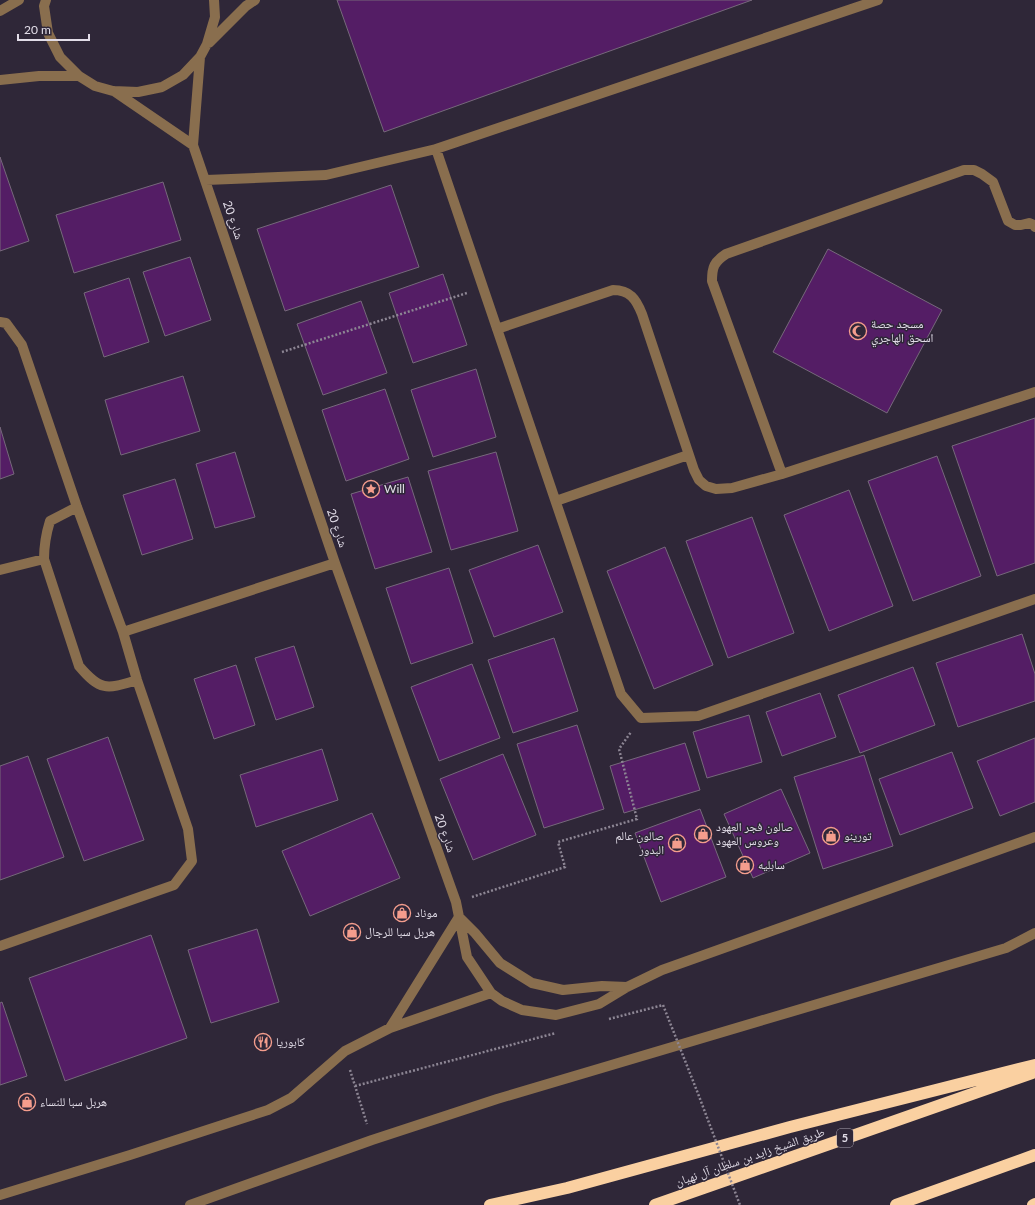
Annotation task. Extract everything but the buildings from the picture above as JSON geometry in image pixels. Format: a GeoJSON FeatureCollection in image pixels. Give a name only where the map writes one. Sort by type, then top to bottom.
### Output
{"type":"FeatureCollection","features":[{"type":"Feature","properties":{"kind":"highway"},"geometry":{"type":"LineString","coordinates":[[490,1205],[567,1188],[798,1125],[1035,1065]]}},
{"type":"Feature","properties":{"kind":"highway","name":"طريق الشيخ زايد بن سلطان آل نهيان"},"geometry":{"type":"LineString","coordinates":[[655,1205],[1035,1072]]}},
{"type":"Feature","properties":{"kind":"highway"},"geometry":{"type":"LineString","coordinates":[[896,1205],[1035,1155]]}},
{"type":"Feature","properties":{"kind":"street"},"geometry":{"type":"LineString","coordinates":[[0,11],[19,0]]}},
{"type":"Feature","properties":{"kind":"street"},"geometry":{"type":"LineString","coordinates":[[46,0],[44,6],[48,33],[60,56],[79,76],[95,86],[113,91],[138,92],[162,86],[183,75],[200,57],[207,44],[215,17],[214,0]]}},
{"type":"Feature","properties":{"kind":"street"},"geometry":{"type":"LineString","coordinates":[[207,44],[246,6],[255,0]]}},
{"type":"Feature","properties":{"kind":"street"},"geometry":{"type":"LineString","coordinates":[[206,180],[326,175],[436,149],[878,0]]}},
{"type":"Feature","properties":{"kind":"street","name":"شارع 20"},"geometry":{"type":"LineString","coordinates":[[200,57],[193,145],[335,563],[456,902],[467,958],[491,993]]}},
{"type":"Feature","properties":{"kind":"street"},"geometry":{"type":"LineString","coordinates":[[0,80],[39,76],[79,76]]}},
{"type":"Feature","properties":{"kind":"street"},"geometry":{"type":"LineString","coordinates":[[113,91],[193,145]]}},
{"type":"Feature","properties":{"kind":"street"},"geometry":{"type":"LineString","coordinates":[[436,149],[621,694],[641,718],[698,716],[1035,599]]}},
{"type":"Feature","properties":{"kind":"street"},"geometry":{"type":"LineString","coordinates":[[782,474],[712,281],[712,269],[718,260],[726,254],[964,170],[974,170],[993,182],[1008,221],[1015,225],[1029,223],[1035,227]]}},
{"type":"Feature","properties":{"kind":"street"},"geometry":{"type":"LineString","coordinates":[[497,329],[613,290],[621,290],[631,295],[637,302],[642,314],[694,470],[699,480],[706,486],[716,489],[732,488],[782,474],[1035,392]]}},
{"type":"Feature","properties":{"kind":"street"},"geometry":{"type":"LineString","coordinates":[[0,322],[6,323],[22,345],[77,507],[123,632],[137,680],[188,829],[192,861],[174,885],[0,946]]}},
{"type":"Feature","properties":{"kind":"street"},"geometry":{"type":"LineString","coordinates":[[556,501],[688,455]]}},
{"type":"Feature","properties":{"kind":"street"},"geometry":{"type":"LineString","coordinates":[[77,507],[50,521],[46,534],[44,559],[79,666],[89,678],[99,685],[114,687],[137,680]]}},
{"type":"Feature","properties":{"kind":"street"},"geometry":{"type":"LineString","coordinates":[[0,570],[44,559]]}},
{"type":"Feature","properties":{"kind":"street"},"geometry":{"type":"LineString","coordinates":[[123,632],[335,563]]}},
{"type":"Feature","properties":{"kind":"street"},"geometry":{"type":"LineString","coordinates":[[0,1195],[268,1110],[291,1098],[344,1051],[390,1028],[491,993],[502,1001],[522,1010],[556,1015],[599,1004],[627,987],[662,970],[1035,837]]}},
{"type":"Feature","properties":{"kind":"street"},"geometry":{"type":"LineString","coordinates":[[390,1028],[459,917],[475,933],[500,963],[532,983],[563,990],[602,986],[627,987]]}},
{"type":"Feature","properties":{"kind":"street"},"geometry":{"type":"LineString","coordinates":[[190,1205],[372,1140],[497,1099],[1006,948],[1035,934]]}},
{"type":"Feature","properties":{"kind":"path"},"geometry":{"type":"LineString","coordinates":[[266,357],[483,288]]}},
{"type":"Feature","properties":{"kind":"path"},"geometry":{"type":"LineString","coordinates":[[456,902],[565,867],[558,842],[637,819],[619,749],[641,718]]}},
{"type":"Feature","properties":{"kind":"path"},"geometry":{"type":"LineString","coordinates":[[609,1019],[663,1005],[740,1205]]}},
{"type":"Feature","properties":{"kind":"path"},"geometry":{"type":"LineString","coordinates":[[355,1086],[563,1032]]}},
{"type":"Feature","properties":{"kind":"path"},"geometry":{"type":"LineString","coordinates":[[344,1051],[372,1140]]}},
{"type":"Feature","properties":{"kind":"place","name":"مسجد حصة اسحق الهاجري"},"geometry":{"type":"Point","coordinates":[858,331]}},
{"type":"Feature","properties":{"kind":"place","name":"Will"},"geometry":{"type":"Point","coordinates":[371,489]}},
{"type":"Feature","properties":{"kind":"place","name":"صالون فجر العهود وعروس العهود"},"geometry":{"type":"Point","coordinates":[703,834]}},
{"type":"Feature","properties":{"kind":"place","name":"تورينو"},"geometry":{"type":"Point","coordinates":[831,836]}},
{"type":"Feature","properties":{"kind":"place","name":"صالون عالم البدور"},"geometry":{"type":"Point","coordinates":[677,843]}},
{"type":"Feature","properties":{"kind":"place","name":"سابليه"},"geometry":{"type":"Point","coordinates":[745,865]}},
{"type":"Feature","properties":{"kind":"place","name":"موناد"},"geometry":{"type":"Point","coordinates":[402,913]}},
{"type":"Feature","properties":{"kind":"place","name":"هربل سبا للرجال"},"geometry":{"type":"Point","coordinates":[352,932]}},
{"type":"Feature","properties":{"kind":"place","name":"كابوريا"},"geometry":{"type":"Point","coordinates":[263,1042]}},
{"type":"Feature","properties":{"kind":"place","name":"هربل سبا للنساء"},"geometry":{"type":"Point","coordinates":[27,1102]}}]}
